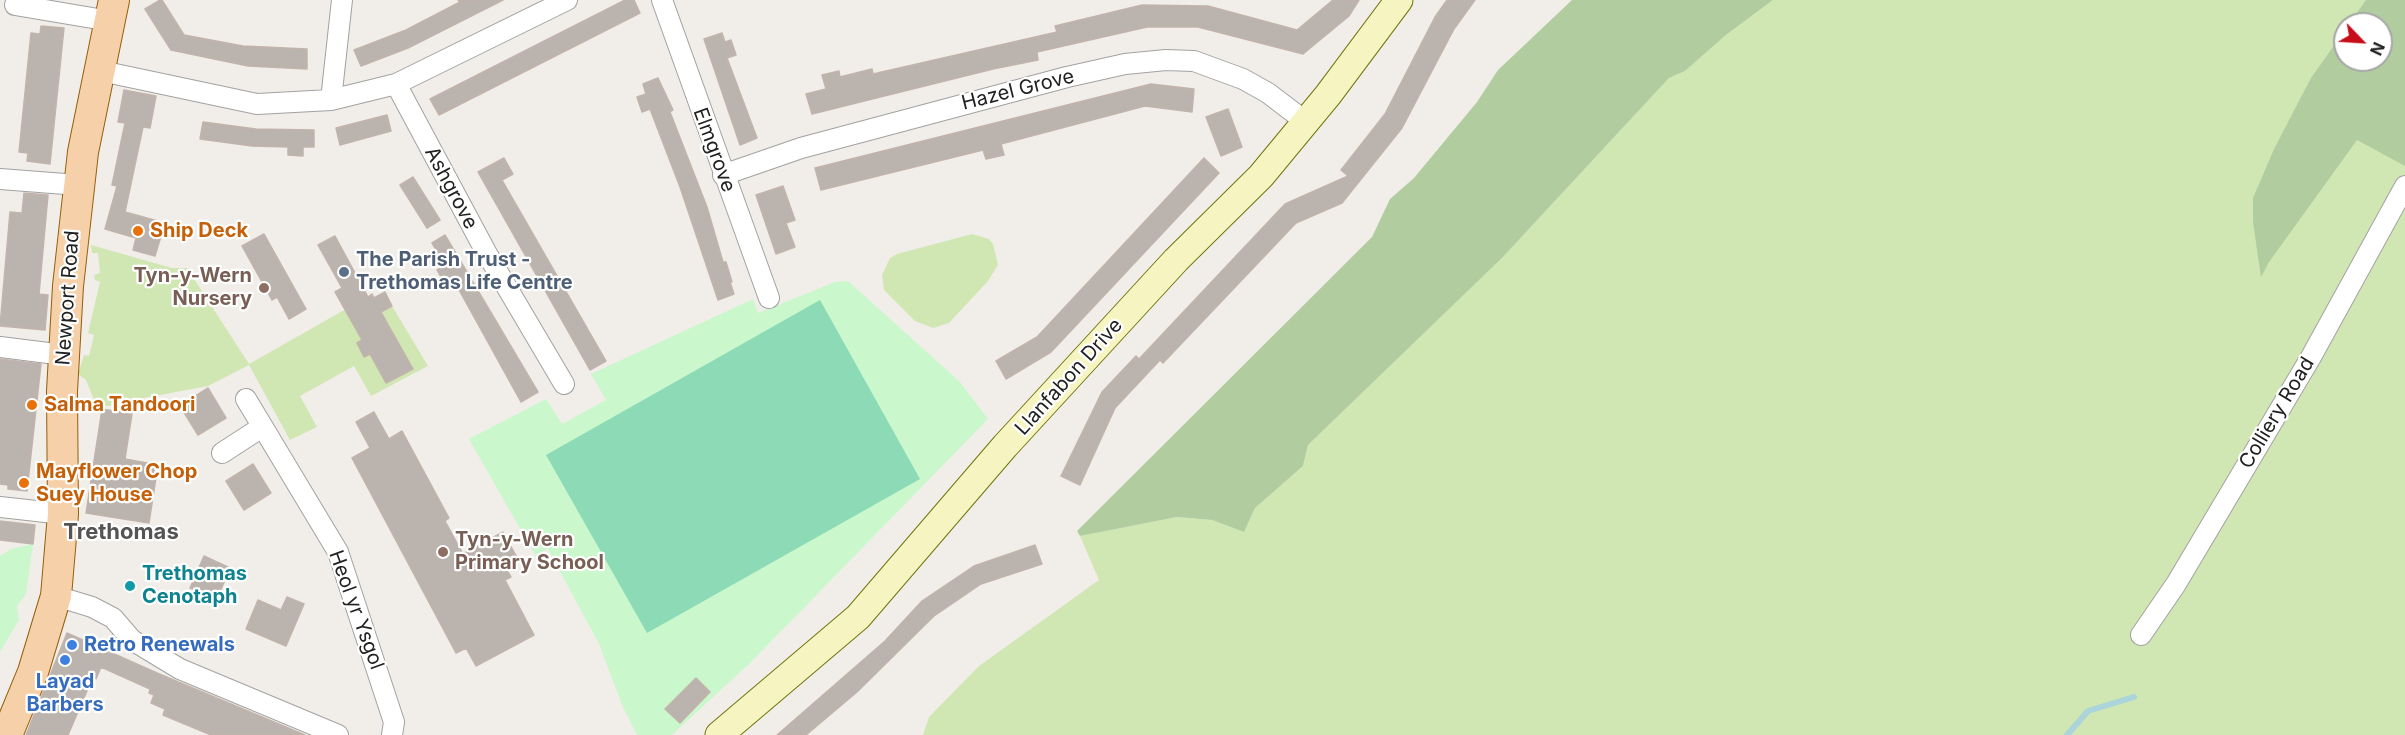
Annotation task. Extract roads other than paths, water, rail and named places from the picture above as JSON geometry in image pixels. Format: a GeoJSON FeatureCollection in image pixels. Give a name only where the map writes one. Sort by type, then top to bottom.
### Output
{"type":"FeatureCollection","features":[{"type":"Feature","properties":{"kind":"main road","name":"Newport Road"},"geometry":{"type":"LineString","coordinates":[[7,735],[33,672],[56,596],[63,513],[62,391],[78,185],[89,115],[101,71],[112,11]]}},
{"type":"Feature","properties":{"kind":"street"},"geometry":{"type":"LineString","coordinates":[[331,100],[342,0]]}},
{"type":"Feature","properties":{"kind":"street"},"geometry":{"type":"LineString","coordinates":[[101,71],[257,104],[331,100],[396,84],[567,0]]}},
{"type":"Feature","properties":{"kind":"street","name":"Elmgrove"},"geometry":{"type":"LineString","coordinates":[[662,0],[769,298]]}},
{"type":"Feature","properties":{"kind":"street","name":"Llanfabon Drive"},"geometry":{"type":"LineString","coordinates":[[719,735],[858,617],[1005,446],[1176,260],[1261,176],[1306,122],[1399,0]]}},
{"type":"Feature","properties":{"kind":"street"},"geometry":{"type":"LineString","coordinates":[[15,5],[112,11]]}},
{"type":"Feature","properties":{"kind":"street","name":"Hazel Grove"},"geometry":{"type":"LineString","coordinates":[[723,175],[801,148],[951,107],[1067,77],[1125,64],[1156,61],[1194,61],[1221,70],[1268,93],[1306,122]]}},
{"type":"Feature","properties":{"kind":"street","name":"Ashgrove"},"geometry":{"type":"LineString","coordinates":[[396,84],[486,252],[564,384]]}},
{"type":"Feature","properties":{"kind":"street"},"geometry":{"type":"LineString","coordinates":[[0,179],[78,185]]}},
{"type":"Feature","properties":{"kind":"street","name":"Colliery Road"},"geometry":{"type":"LineString","coordinates":[[2141,635],[2176,584],[2311,357],[2405,186]]}},
{"type":"Feature","properties":{"kind":"street"},"geometry":{"type":"LineString","coordinates":[[0,347],[64,355]]}},
{"type":"Feature","properties":{"kind":"street","name":"Heol yr Ysgol"},"geometry":{"type":"LineString","coordinates":[[246,399],[338,552],[394,722],[392,735]]}},
{"type":"Feature","properties":{"kind":"street"},"geometry":{"type":"LineString","coordinates":[[222,453],[262,427]]}},
{"type":"Feature","properties":{"kind":"street"},"geometry":{"type":"LineString","coordinates":[[0,507],[63,513]]}},
{"type":"Feature","properties":{"kind":"street"},"geometry":{"type":"LineString","coordinates":[[56,596],[92,607],[112,618],[132,640],[180,669],[338,735]]}},
{"type":"Feature","properties":{"kind":"waterway"},"geometry":{"type":"LineString","coordinates":[[2067,735],[2088,711],[2134,697]]}},
{"type":"Feature","properties":{"kind":"place","name":"Ship Deck"},"geometry":{"type":"Point","coordinates":[138,231]}},
{"type":"Feature","properties":{"kind":"place","name":"The Parish Trust - Trethomas Life Centre"},"geometry":{"type":"Point","coordinates":[344,272]}},
{"type":"Feature","properties":{"kind":"place","name":"Tyn-y-Wern Nursery"},"geometry":{"type":"Point","coordinates":[264,288]}},
{"type":"Feature","properties":{"kind":"place","name":"Salma Tandoori"},"geometry":{"type":"Point","coordinates":[32,405]}},
{"type":"Feature","properties":{"kind":"place","name":"Mayflower Chop Suey House"},"geometry":{"type":"Point","coordinates":[24,483]}},
{"type":"Feature","properties":{"kind":"place","name":"Tyn-y-Wern Primary School"},"geometry":{"type":"Point","coordinates":[443,552]}},
{"type":"Feature","properties":{"kind":"place","name":"Trethomas Cenotaph"},"geometry":{"type":"Point","coordinates":[130,586]}},
{"type":"Feature","properties":{"kind":"place","name":"Retro Renewals"},"geometry":{"type":"Point","coordinates":[72,645]}},
{"type":"Feature","properties":{"kind":"place","name":"Layad Barbers"},"geometry":{"type":"Point","coordinates":[65,660]}},
{"type":"Feature","properties":{"kind":"district","name":"Trethomas"},"geometry":{"type":"Point","coordinates":[121,532]}}]}
